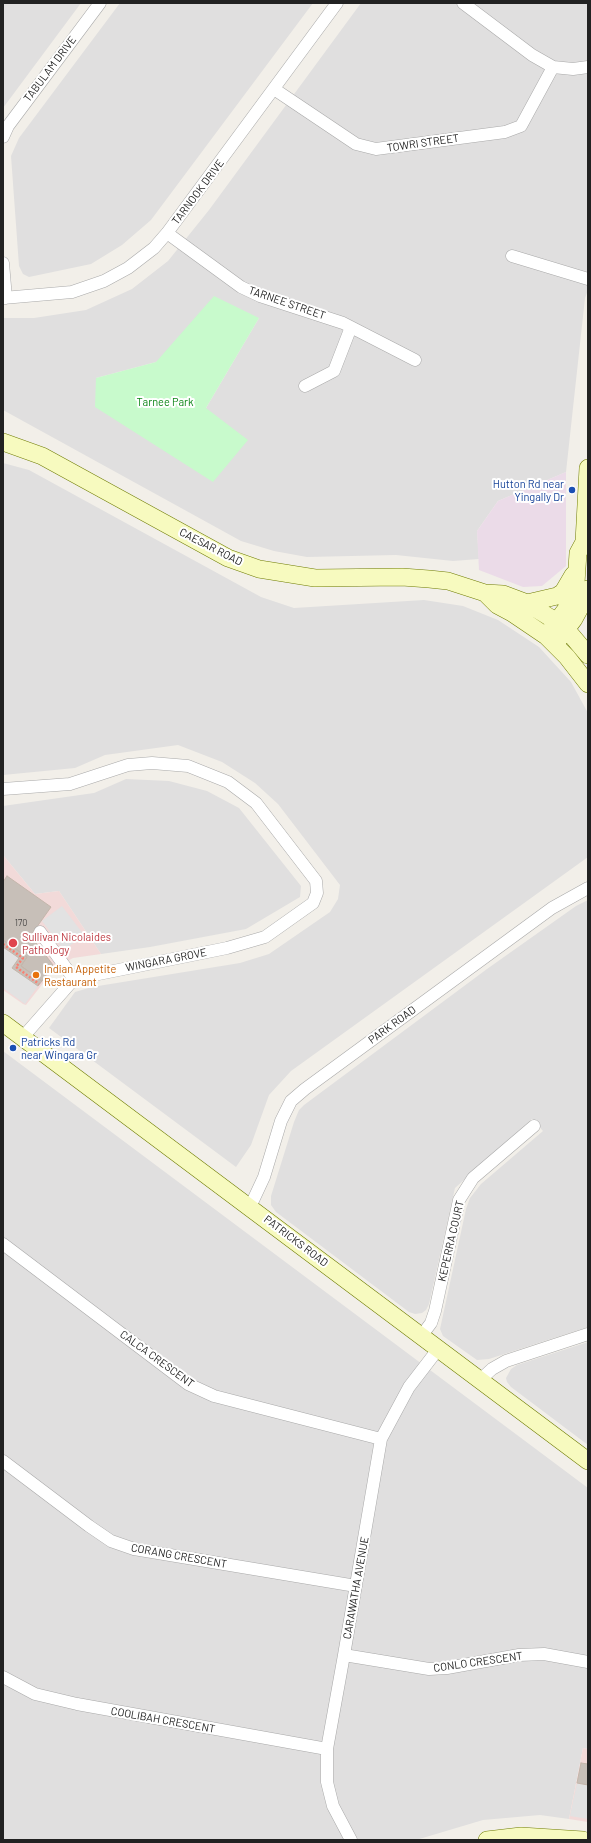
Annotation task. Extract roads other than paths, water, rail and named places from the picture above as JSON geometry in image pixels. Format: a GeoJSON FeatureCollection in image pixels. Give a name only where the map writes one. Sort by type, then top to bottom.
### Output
{"type":"FeatureCollection","features":[{"type":"Feature","properties":{"kind":"street","name":"TABULAM DRIVE"},"geometry":{"type":"LineString","coordinates":[[3,137],[8,126],[100,3]]}},
{"type":"Feature","properties":{"kind":"street","name":"TARNOOK DRIVE"},"geometry":{"type":"LineString","coordinates":[[4,298],[72,292],[104,282],[128,268],[154,248],[167,233],[338,3]]}},
{"type":"Feature","properties":{"kind":"street"},"geometry":{"type":"LineString","coordinates":[[463,3],[532,55],[553,67],[572,69],[588,67]]}},
{"type":"Feature","properties":{"kind":"street","name":"TOWRI STREET"},"geometry":{"type":"LineString","coordinates":[[274,89],[356,144],[376,149],[504,132],[521,126],[553,67]]}},
{"type":"Feature","properties":{"kind":"street","name":"TARNEE STREET"},"geometry":{"type":"LineString","coordinates":[[167,233],[241,287],[260,296],[352,327],[415,360]]}},
{"type":"Feature","properties":{"kind":"street"},"geometry":{"type":"LineString","coordinates":[[512,256],[588,279]]}},
{"type":"Feature","properties":{"kind":"street"},"geometry":{"type":"LineString","coordinates":[[3,263],[4,298]]}},
{"type":"Feature","properties":{"kind":"street"},"geometry":{"type":"LineString","coordinates":[[305,386],[334,371],[352,327]]}},
{"type":"Feature","properties":{"kind":"street","name":"CAESAR ROAD"},"geometry":{"type":"LineString","coordinates":[[3,442],[42,456],[228,558],[259,569],[315,578],[402,577],[429,579],[454,583],[485,593],[503,594],[527,603],[562,626],[588,655]]}},
{"type":"Feature","properties":{"kind":"street"},"geometry":{"type":"LineString","coordinates":[[562,626],[573,594],[578,552],[586,545],[588,468]]}},
{"type":"Feature","properties":{"kind":"street"},"geometry":{"type":"LineString","coordinates":[[527,603],[548,599],[562,592],[577,570]]}},
{"type":"Feature","properties":{"kind":"street"},"geometry":{"type":"LineString","coordinates":[[550,640],[582,604],[588,589]]}},
{"type":"Feature","properties":{"kind":"street","name":"CAESAR ROAD"},"geometry":{"type":"LineString","coordinates":[[485,593],[497,605],[512,613],[550,640],[567,657],[588,684]]}},
{"type":"Feature","properties":{"kind":"street","name":"WINGARA GROVE"},"geometry":{"type":"LineString","coordinates":[[3,789],[70,784],[128,765],[152,762],[188,766],[228,782],[256,803],[316,881],[317,893],[313,903],[265,936],[227,948],[74,978]]}},
{"type":"Feature","properties":{"kind":"street","name":"PARK ROAD"},"geometry":{"type":"LineString","coordinates":[[250,1207],[264,1177],[281,1121],[291,1101],[305,1089],[552,908],[588,888]]}},
{"type":"Feature","properties":{"kind":"street"},"geometry":{"type":"LineString","coordinates":[[23,1037],[74,978],[40,932]]}},
{"type":"Feature","properties":{"kind":"street","name":"PATRICKS ROAD"},"geometry":{"type":"LineString","coordinates":[[3,1023],[422,1335],[588,1461]]}},
{"type":"Feature","properties":{"kind":"street","name":"KEPERRA COURT"},"geometry":{"type":"LineString","coordinates":[[422,1335],[431,1322],[436,1311],[459,1200],[473,1178],[534,1126]]}},
{"type":"Feature","properties":{"kind":"street","name":"CALCA CRESCENT"},"geometry":{"type":"LineString","coordinates":[[3,1244],[188,1384],[214,1396],[381,1439]]}},
{"type":"Feature","properties":{"kind":"street"},"geometry":{"type":"LineString","coordinates":[[480,1380],[502,1363],[588,1334]]}},
{"type":"Feature","properties":{"kind":"street","name":"CARAWATHA AVENUE"},"geometry":{"type":"LineString","coordinates":[[351,1840],[333,1806],[327,1782],[327,1749],[381,1439],[409,1387],[439,1348]]}},
{"type":"Feature","properties":{"kind":"street","name":"CORANG CRESCENT"},"geometry":{"type":"LineString","coordinates":[[3,1461],[111,1541],[134,1549],[356,1586]]}},
{"type":"Feature","properties":{"kind":"street","name":"CONLO CRESCENT"},"geometry":{"type":"LineString","coordinates":[[344,1656],[429,1669],[447,1668],[519,1656],[544,1654],[588,1662]]}},
{"type":"Feature","properties":{"kind":"street","name":"COOLIBAH CRESCENT"},"geometry":{"type":"LineString","coordinates":[[3,1677],[35,1694],[76,1704],[327,1749]]}},
{"type":"Feature","properties":{"kind":"street"},"geometry":{"type":"LineString","coordinates":[[488,1840],[521,1836],[583,1840]]}},
{"type":"Feature","properties":{"kind":"place","name":"Hutton Rd near Yingally Dr"},"geometry":{"type":"Point","coordinates":[572,490]}},
{"type":"Feature","properties":{"kind":"place","name":"Sullivan Nicolaides Pathology"},"geometry":{"type":"Point","coordinates":[13,943]}},
{"type":"Feature","properties":{"kind":"place","name":"Indian Appetite Restaurant"},"geometry":{"type":"Point","coordinates":[36,975]}},
{"type":"Feature","properties":{"kind":"place","name":"Patricks Rd near Wingara Gr"},"geometry":{"type":"Point","coordinates":[13,1048]}},
{"type":"Feature","properties":{"kind":"park label","name":"Tarnee Park"},"geometry":{"type":"Point","coordinates":[165,402]}}]}
